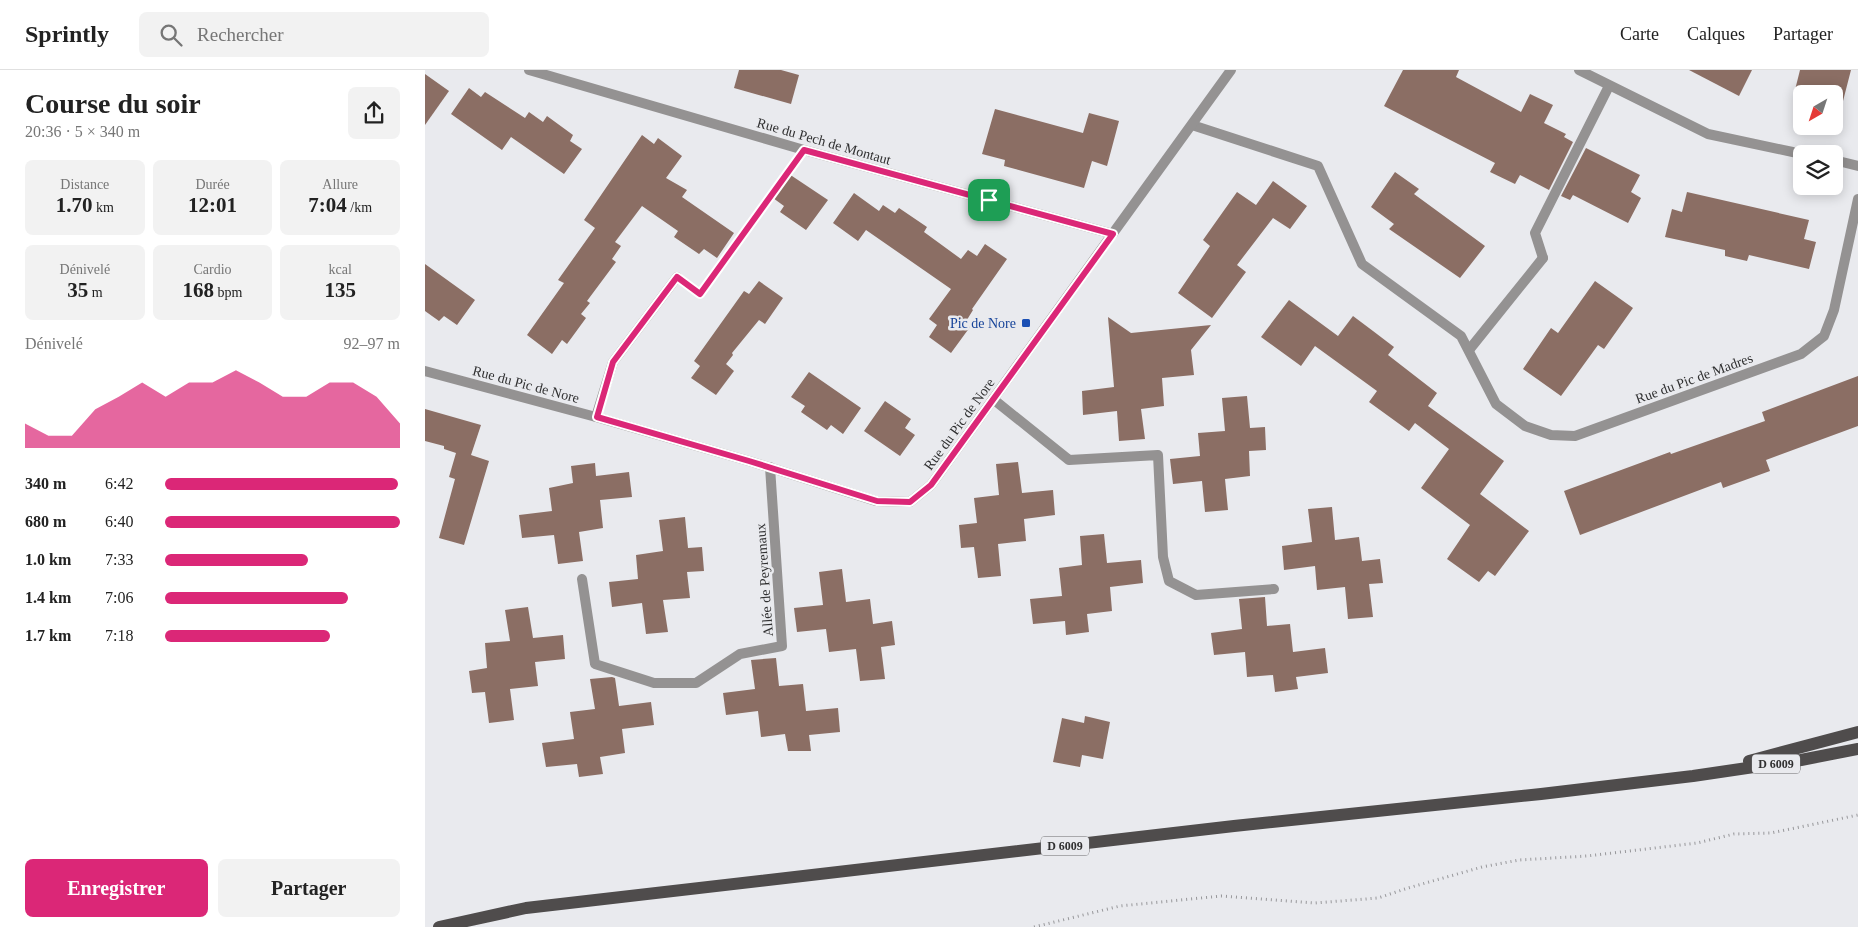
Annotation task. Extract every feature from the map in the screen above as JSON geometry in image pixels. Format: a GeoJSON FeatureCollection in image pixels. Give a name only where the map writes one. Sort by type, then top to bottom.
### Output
{"type":"FeatureCollection","features":[{"type":"Feature","properties":{"kind":"main road"},"geometry":{"type":"LineString","coordinates":[[1693,776],[1858,732]]}},
{"type":"Feature","properties":{"kind":"main road","name":"D 6009"},"geometry":{"type":"LineString","coordinates":[[439,927],[526,908],[1234,826],[1693,776],[1801,760],[1858,749]]}},
{"type":"Feature","properties":{"kind":"street","name":"Rue du Pech de Montaut"},"geometry":{"type":"LineString","coordinates":[[529,70],[804,150],[1113,234]]}},
{"type":"Feature","properties":{"kind":"street","name":"Rue du Pic de Nore"},"geometry":{"type":"LineString","coordinates":[[425,371],[597,417],[770,467],[877,501],[910,502],[931,485],[1231,70]]}},
{"type":"Feature","properties":{"kind":"street"},"geometry":{"type":"LineString","coordinates":[[1579,70],[1708,134],[1793,152]]}},
{"type":"Feature","properties":{"kind":"street"},"geometry":{"type":"LineString","coordinates":[[1469,350],[1543,258],[1535,233],[1609,86]]}},
{"type":"Feature","properties":{"kind":"street","name":"Rue du Pic de Madres"},"geometry":{"type":"LineString","coordinates":[[1192,125],[1318,166],[1362,264],[1461,336],[1496,404],[1525,426],[1551,435],[1575,436],[1801,354],[1824,336],[1833,310],[1858,198]]}},
{"type":"Feature","properties":{"kind":"street"},"geometry":{"type":"LineString","coordinates":[[1843,162],[1858,166]]}},
{"type":"Feature","properties":{"kind":"street"},"geometry":{"type":"LineString","coordinates":[[597,417],[613,362],[677,277]]}},
{"type":"Feature","properties":{"kind":"street"},"geometry":{"type":"LineString","coordinates":[[993,399],[1069,460],[1158,455],[1163,557],[1169,581],[1196,594],[1274,589]]}},
{"type":"Feature","properties":{"kind":"street","name":"Allée de Peyremaux"},"geometry":{"type":"LineString","coordinates":[[582,579],[595,664],[654,683],[696,683],[741,654],[782,646],[770,467]]}},
{"type":"Feature","properties":{"kind":"path"},"geometry":{"type":"LineString","coordinates":[[677,277],[700,294],[804,150]]}},
{"type":"Feature","properties":{"kind":"path"},"geometry":{"type":"LineString","coordinates":[[1034,927],[1120,906],[1221,896],[1315,903],[1378,898],[1482,867],[1519,860],[1587,856],[1697,844],[1734,834],[1771,833],[1858,815]]}},
{"type":"Feature","properties":{"kind":"building"},"geometry":{"type":"Polygon","coordinates":[[[739,70],[781,70],[799,75],[791,104],[734,88],[739,70]]]}},
{"type":"Feature","properties":{"kind":"building"},"geometry":{"type":"Polygon","coordinates":[[[1403,70],[1459,70],[1456,77],[1521,112],[1530,94],[1553,105],[1544,123],[1566,134],[1564,137],[1573,142],[1549,190],[1520,175],[1515,184],[1490,172],[1495,163],[1384,106],[1403,70]]]}},
{"type":"Feature","properties":{"kind":"building"},"geometry":{"type":"Polygon","coordinates":[[[1689,70],[1752,70],[1739,96],[1689,70]]]}},
{"type":"Feature","properties":{"kind":"building"},"geometry":{"type":"Polygon","coordinates":[[[1800,70],[1851,70],[1843,101],[1843,85],[1796,85],[1800,70]]]}},
{"type":"Feature","properties":{"kind":"building"},"geometry":{"type":"Polygon","coordinates":[[[425,74],[449,91],[425,125],[425,74]]]}},
{"type":"Feature","properties":{"kind":"building"},"geometry":{"type":"Polygon","coordinates":[[[469,88],[481,97],[485,92],[525,118],[529,112],[543,122],[547,116],[573,135],[570,141],[582,149],[564,174],[511,137],[502,150],[451,114],[469,88]]]}},
{"type":"Feature","properties":{"kind":"building"},"geometry":{"type":"Polygon","coordinates":[[[995,109],[1083,133],[1089,113],[1119,121],[1107,166],[1092,161],[1084,188],[1004,166],[1005,160],[982,154],[995,109]]]}},
{"type":"Feature","properties":{"kind":"building"},"geometry":{"type":"Polygon","coordinates":[[[642,135],[654,144],[658,138],[682,156],[666,178],[687,190],[682,197],[734,233],[717,258],[704,249],[699,254],[674,237],[678,231],[642,206],[615,242],[621,246],[612,259],[616,262],[587,301],[590,303],[581,314],[586,318],[567,344],[562,340],[552,354],[527,335],[564,283],[558,280],[595,228],[584,220],[642,135]]]}},
{"type":"Feature","properties":{"kind":"building"},"geometry":{"type":"Polygon","coordinates":[[[1586,148],[1640,175],[1631,192],[1641,198],[1628,223],[1573,195],[1570,200],[1561,196],[1586,148]]]}},
{"type":"Feature","properties":{"kind":"building"},"geometry":{"type":"Polygon","coordinates":[[[1395,172],[1419,189],[1414,194],[1485,246],[1460,278],[1389,229],[1394,224],[1371,207],[1395,172]]]}},
{"type":"Feature","properties":{"kind":"building"},"geometry":{"type":"Polygon","coordinates":[[[789,174],[828,200],[806,230],[780,212],[784,206],[773,198],[789,174]]]}},
{"type":"Feature","properties":{"kind":"building"},"geometry":{"type":"Polygon","coordinates":[[[1273,181],[1307,206],[1290,229],[1273,218],[1237,265],[1246,272],[1212,318],[1178,293],[1210,246],[1203,240],[1237,192],[1256,205],[1273,181]]]}},
{"type":"Feature","properties":{"kind":"building"},"geometry":{"type":"Polygon","coordinates":[[[1687,192],[1809,220],[1804,239],[1816,242],[1809,269],[1749,255],[1747,261],[1725,256],[1725,250],[1665,237],[1672,209],[1682,212],[1687,192]]]}},
{"type":"Feature","properties":{"kind":"building"},"geometry":{"type":"Polygon","coordinates":[[[854,193],[879,211],[883,205],[895,213],[899,208],[927,227],[924,232],[961,259],[968,250],[977,256],[985,244],[1007,259],[972,309],[965,323],[970,327],[951,353],[929,337],[937,325],[929,319],[951,289],[866,230],[858,241],[833,223],[854,193]]]}},
{"type":"Feature","properties":{"kind":"building"},"geometry":{"type":"Polygon","coordinates":[[[425,264],[475,300],[457,325],[444,316],[439,321],[425,311],[425,264]]]}},
{"type":"Feature","properties":{"kind":"building"},"geometry":{"type":"Polygon","coordinates":[[[759,281],[783,298],[765,324],[759,320],[732,353],[733,355],[726,364],[734,371],[716,395],[691,378],[700,366],[694,361],[744,291],[749,294],[759,281]]]}},
{"type":"Feature","properties":{"kind":"building"},"geometry":{"type":"Polygon","coordinates":[[[1595,281],[1633,308],[1604,349],[1598,345],[1561,396],[1523,369],[1551,328],[1558,333],[1595,281]]]}},
{"type":"Feature","properties":{"kind":"building"},"geometry":{"type":"Polygon","coordinates":[[[1289,300],[1338,336],[1353,316],[1394,347],[1388,355],[1437,393],[1428,406],[1504,461],[1480,494],[1529,531],[1495,576],[1488,571],[1479,582],[1447,559],[1470,525],[1421,488],[1449,449],[1415,423],[1409,431],[1369,402],[1377,391],[1315,346],[1301,366],[1261,337],[1289,300]]]}},
{"type":"Feature","properties":{"kind":"building"},"geometry":{"type":"Polygon","coordinates":[[[1108,317],[1131,333],[1211,325],[1191,350],[1194,375],[1162,378],[1164,406],[1141,409],[1145,439],[1119,441],[1117,411],[1083,415],[1082,391],[1114,387],[1108,317]]]}},
{"type":"Feature","properties":{"kind":"building"},"geometry":{"type":"Polygon","coordinates":[[[809,372],[861,408],[843,434],[831,425],[827,430],[801,412],[805,406],[791,397],[809,372]]]}},
{"type":"Feature","properties":{"kind":"building"},"geometry":{"type":"Polygon","coordinates":[[[1858,376],[1858,426],[1766,460],[1770,471],[1723,488],[1721,482],[1580,535],[1564,491],[1670,452],[1671,454],[1765,421],[1762,412],[1858,376]]]}},
{"type":"Feature","properties":{"kind":"building"},"geometry":{"type":"Polygon","coordinates":[[[1247,396],[1250,428],[1265,427],[1266,450],[1249,451],[1250,476],[1225,479],[1228,510],[1205,512],[1202,481],[1173,484],[1170,459],[1200,456],[1198,433],[1225,431],[1222,398],[1247,396]]]}},
{"type":"Feature","properties":{"kind":"building"},"geometry":{"type":"Polygon","coordinates":[[[885,401],[911,419],[905,428],[915,435],[900,456],[864,431],[885,401]]]}},
{"type":"Feature","properties":{"kind":"building"},"geometry":{"type":"Polygon","coordinates":[[[425,409],[481,425],[471,455],[489,461],[464,545],[439,538],[455,479],[449,477],[456,453],[444,449],[444,446],[425,441],[425,409]]]}},
{"type":"Feature","properties":{"kind":"building"},"geometry":{"type":"Polygon","coordinates":[[[1018,462],[1022,493],[1053,490],[1055,515],[1024,519],[1026,541],[998,544],[1001,576],[978,578],[974,547],[961,548],[959,525],[977,523],[974,498],[999,495],[996,464],[1018,462]]]}},
{"type":"Feature","properties":{"kind":"building"},"geometry":{"type":"Polygon","coordinates":[[[595,463],[596,476],[629,472],[632,497],[600,500],[603,528],[579,532],[583,561],[558,564],[554,535],[522,538],[519,515],[552,511],[549,488],[573,483],[571,466],[595,463]]]}},
{"type":"Feature","properties":{"kind":"building"},"geometry":{"type":"Polygon","coordinates":[[[1332,507],[1335,540],[1359,537],[1362,561],[1380,559],[1383,583],[1369,584],[1373,617],[1348,619],[1345,587],[1317,590],[1315,566],[1284,570],[1282,546],[1312,542],[1308,509],[1332,507]]]}},
{"type":"Feature","properties":{"kind":"building"},"geometry":{"type":"Polygon","coordinates":[[[685,517],[688,548],[702,547],[704,571],[687,572],[690,598],[663,600],[668,632],[646,634],[642,603],[612,607],[609,582],[638,579],[636,555],[663,551],[659,520],[685,517]]]}},
{"type":"Feature","properties":{"kind":"building"},"geometry":{"type":"Polygon","coordinates":[[[1104,534],[1107,563],[1141,560],[1143,583],[1110,587],[1112,611],[1087,614],[1089,632],[1066,635],[1065,621],[1033,624],[1030,599],[1062,596],[1059,568],[1082,565],[1080,536],[1104,534]]]}},
{"type":"Feature","properties":{"kind":"building"},"geometry":{"type":"Polygon","coordinates":[[[842,569],[846,602],[870,599],[873,624],[892,621],[895,645],[881,647],[885,679],[860,681],[856,649],[829,652],[826,629],[797,632],[794,608],[823,605],[819,572],[842,569]]]}},
{"type":"Feature","properties":{"kind":"building"},"geometry":{"type":"Polygon","coordinates":[[[1265,597],[1267,626],[1290,624],[1293,652],[1325,648],[1328,673],[1296,677],[1298,689],[1275,692],[1273,675],[1247,677],[1245,652],[1214,655],[1211,633],[1242,629],[1239,599],[1265,597]]]}},
{"type":"Feature","properties":{"kind":"building"},"geometry":{"type":"Polygon","coordinates":[[[528,607],[533,638],[563,635],[565,659],[535,662],[538,686],[510,689],[514,720],[489,723],[485,692],[472,693],[469,671],[487,668],[485,643],[510,641],[505,610],[528,607]]]}},
{"type":"Feature","properties":{"kind":"building"},"geometry":{"type":"Polygon","coordinates":[[[776,658],[779,686],[803,684],[806,711],[838,708],[840,732],[809,735],[811,751],[788,751],[785,734],[761,737],[758,711],[726,715],[723,693],[755,689],[751,660],[776,658]]]}},
{"type":"Feature","properties":{"kind":"building"},"geometry":{"type":"Polygon","coordinates":[[[615,678],[619,706],[651,702],[654,725],[622,729],[625,753],[600,757],[603,774],[579,777],[577,764],[546,767],[542,743],[574,739],[570,712],[595,709],[590,679],[615,678]]]}},
{"type":"Feature","properties":{"kind":"building"},"geometry":{"type":"Polygon","coordinates":[[[1085,716],[1110,722],[1103,759],[1082,755],[1080,767],[1053,762],[1062,718],[1084,723],[1085,716]]]}},
{"type":"Feature","properties":{"kind":"place","name":"Pic de Nore"},"geometry":{"type":"Point","coordinates":[1026,323]}},
{"type":"Feature","properties":{"kind":"route"},"geometry":{"type":"LineString","coordinates":[[804,150],[989,200],[1113,234],[931,485],[910,502],[877,501],[749,461],[597,417],[613,362],[677,277],[700,294],[804,150]]}}]}
